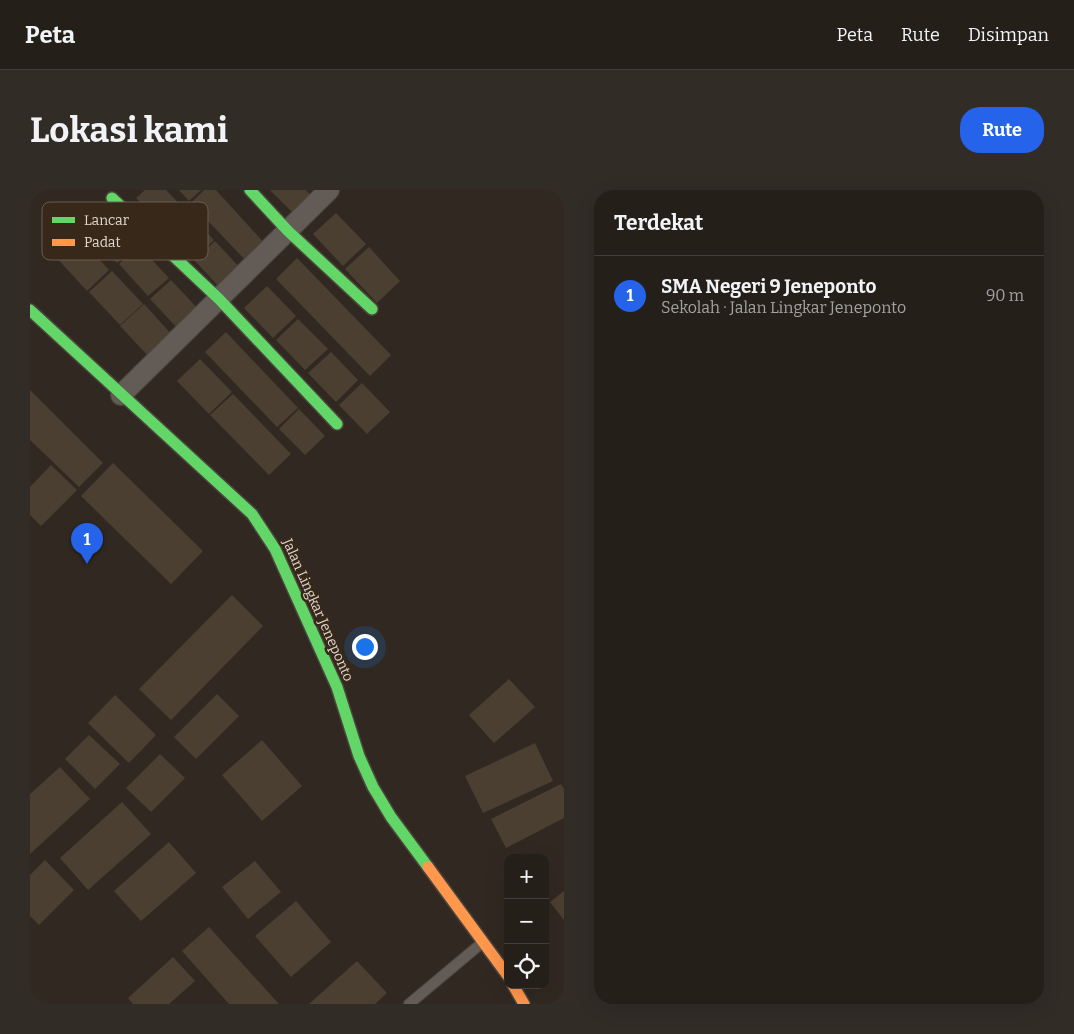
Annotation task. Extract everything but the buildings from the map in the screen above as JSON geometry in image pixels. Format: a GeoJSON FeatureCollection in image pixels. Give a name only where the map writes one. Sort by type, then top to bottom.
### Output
{"type":"FeatureCollection","features":[{"type":"Feature","properties":{"kind":"main road"},"geometry":{"type":"LineString","coordinates":[[250,190],[288,231],[372,308]]}},
{"type":"Feature","properties":{"kind":"main road"},"geometry":{"type":"LineString","coordinates":[[112,198],[116,202]]}},
{"type":"Feature","properties":{"kind":"main road"},"geometry":{"type":"LineString","coordinates":[[178,260],[219,299],[337,424]]}},
{"type":"Feature","properties":{"kind":"main road","name":"Jalan Lingkar Jeneponto"},"geometry":{"type":"LineString","coordinates":[[30,310],[252,514],[275,549],[336,687],[373,787],[392,817],[504,970]]}},
{"type":"Feature","properties":{"kind":"main road"},"geometry":{"type":"LineString","coordinates":[[515,989],[524,1004]]}},
{"type":"Feature","properties":{"kind":"street"},"geometry":{"type":"LineString","coordinates":[[122,395],[329,190]]}},
{"type":"Feature","properties":{"kind":"lane"},"geometry":{"type":"LineString","coordinates":[[409,1004],[484,942]]}},
{"type":"Feature","properties":{"kind":"traffic: fast"},"geometry":{"type":"LineString","coordinates":[[250,190],[288,231],[372,309]]}},
{"type":"Feature","properties":{"kind":"traffic: fast"},"geometry":{"type":"LineString","coordinates":[[112,198],[116,202]]}},
{"type":"Feature","properties":{"kind":"traffic: fast"},"geometry":{"type":"LineString","coordinates":[[178,260],[219,299],[337,424]]}},
{"type":"Feature","properties":{"kind":"traffic: fast"},"geometry":{"type":"LineString","coordinates":[[30,310],[252,514],[275,549],[337,687],[359,756],[373,787],[391,817],[428,867]]}},
{"type":"Feature","properties":{"kind":"traffic: slow"},"geometry":{"type":"LineString","coordinates":[[428,867],[504,971]]}},
{"type":"Feature","properties":{"kind":"traffic: slow"},"geometry":{"type":"LineString","coordinates":[[515,989],[524,1004]]}},
{"type":"Feature","properties":{"kind":"place","name":"SMA Negeri 9 Jeneponto"},"geometry":{"type":"Point","coordinates":[87,564]}}]}
